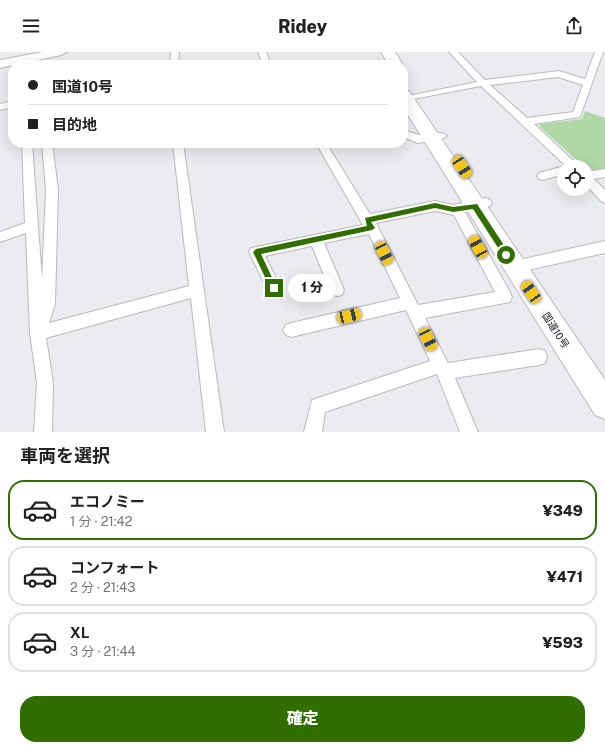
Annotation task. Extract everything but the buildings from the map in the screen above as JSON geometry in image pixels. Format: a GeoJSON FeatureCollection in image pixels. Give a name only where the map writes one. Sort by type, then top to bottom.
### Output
{"type":"FeatureCollection","features":[{"type":"Feature","properties":{"kind":"highway","name":"国道10号"},"geometry":{"type":"LineString","coordinates":[[409,97],[437,137],[473,206],[521,265],[605,377]]}},
{"type":"Feature","properties":{"kind":"highway","name":"国道10号"},"geometry":{"type":"LineString","coordinates":[[521,265],[605,405]]}},
{"type":"Feature","properties":{"kind":"street"},"geometry":{"type":"LineString","coordinates":[[20,60],[61,52]]}},
{"type":"Feature","properties":{"kind":"street"},"geometry":{"type":"LineString","coordinates":[[453,52],[483,83],[566,160]]}},
{"type":"Feature","properties":{"kind":"street"},"geometry":{"type":"LineString","coordinates":[[525,122],[577,115],[587,84],[600,66],[600,52]]}},
{"type":"Feature","properties":{"kind":"street"},"geometry":{"type":"LineString","coordinates":[[409,97],[483,83],[559,74],[587,84]]}},
{"type":"Feature","properties":{"kind":"street"},"geometry":{"type":"LineString","coordinates":[[408,135],[418,139],[437,137]]}},
{"type":"Feature","properties":{"kind":"street"},"geometry":{"type":"LineString","coordinates":[[27,148],[38,333],[45,383],[43,432]]}},
{"type":"Feature","properties":{"kind":"street"},"geometry":{"type":"LineString","coordinates":[[38,333],[48,304],[52,190],[48,148]]}},
{"type":"Feature","properties":{"kind":"street"},"geometry":{"type":"LineString","coordinates":[[179,148],[215,432]]}},
{"type":"Feature","properties":{"kind":"street"},"geometry":{"type":"LineString","coordinates":[[324,148],[369,224],[443,368],[469,432]]}},
{"type":"Feature","properties":{"kind":"street"},"geometry":{"type":"LineString","coordinates":[[543,176],[557,172]]}},
{"type":"Feature","properties":{"kind":"street"},"geometry":{"type":"LineString","coordinates":[[593,176],[605,173]]}},
{"type":"Feature","properties":{"kind":"street"},"geometry":{"type":"LineString","coordinates":[[593,185],[605,198]]}},
{"type":"Feature","properties":{"kind":"street"},"geometry":{"type":"LineString","coordinates":[[274,288],[256,252],[316,239],[435,206],[473,206],[505,297],[411,308],[291,330]]}},
{"type":"Feature","properties":{"kind":"street"},"geometry":{"type":"LineString","coordinates":[[0,237],[32,226]]}},
{"type":"Feature","properties":{"kind":"street"},"geometry":{"type":"LineString","coordinates":[[316,239],[337,290]]}},
{"type":"Feature","properties":{"kind":"street"},"geometry":{"type":"LineString","coordinates":[[521,265],[605,247]]}},
{"type":"Feature","properties":{"kind":"street"},"geometry":{"type":"LineString","coordinates":[[38,333],[198,290]]}},
{"type":"Feature","properties":{"kind":"street"},"geometry":{"type":"LineString","coordinates":[[313,432],[318,406],[443,368],[539,357]]}},
{"type":"Feature","properties":{"kind":"green space"},"geometry":{"type":"Polygon","coordinates":[[[585,111],[605,118],[605,170],[593,172],[593,160],[577,160],[540,127],[540,124],[582,119],[585,111]]]}},
{"type":"Feature","properties":{"kind":"route"},"geometry":{"type":"LineString","coordinates":[[274,288],[256,252],[372,228],[367,220],[435,206],[453,210],[474,206],[506,255]]}}]}
